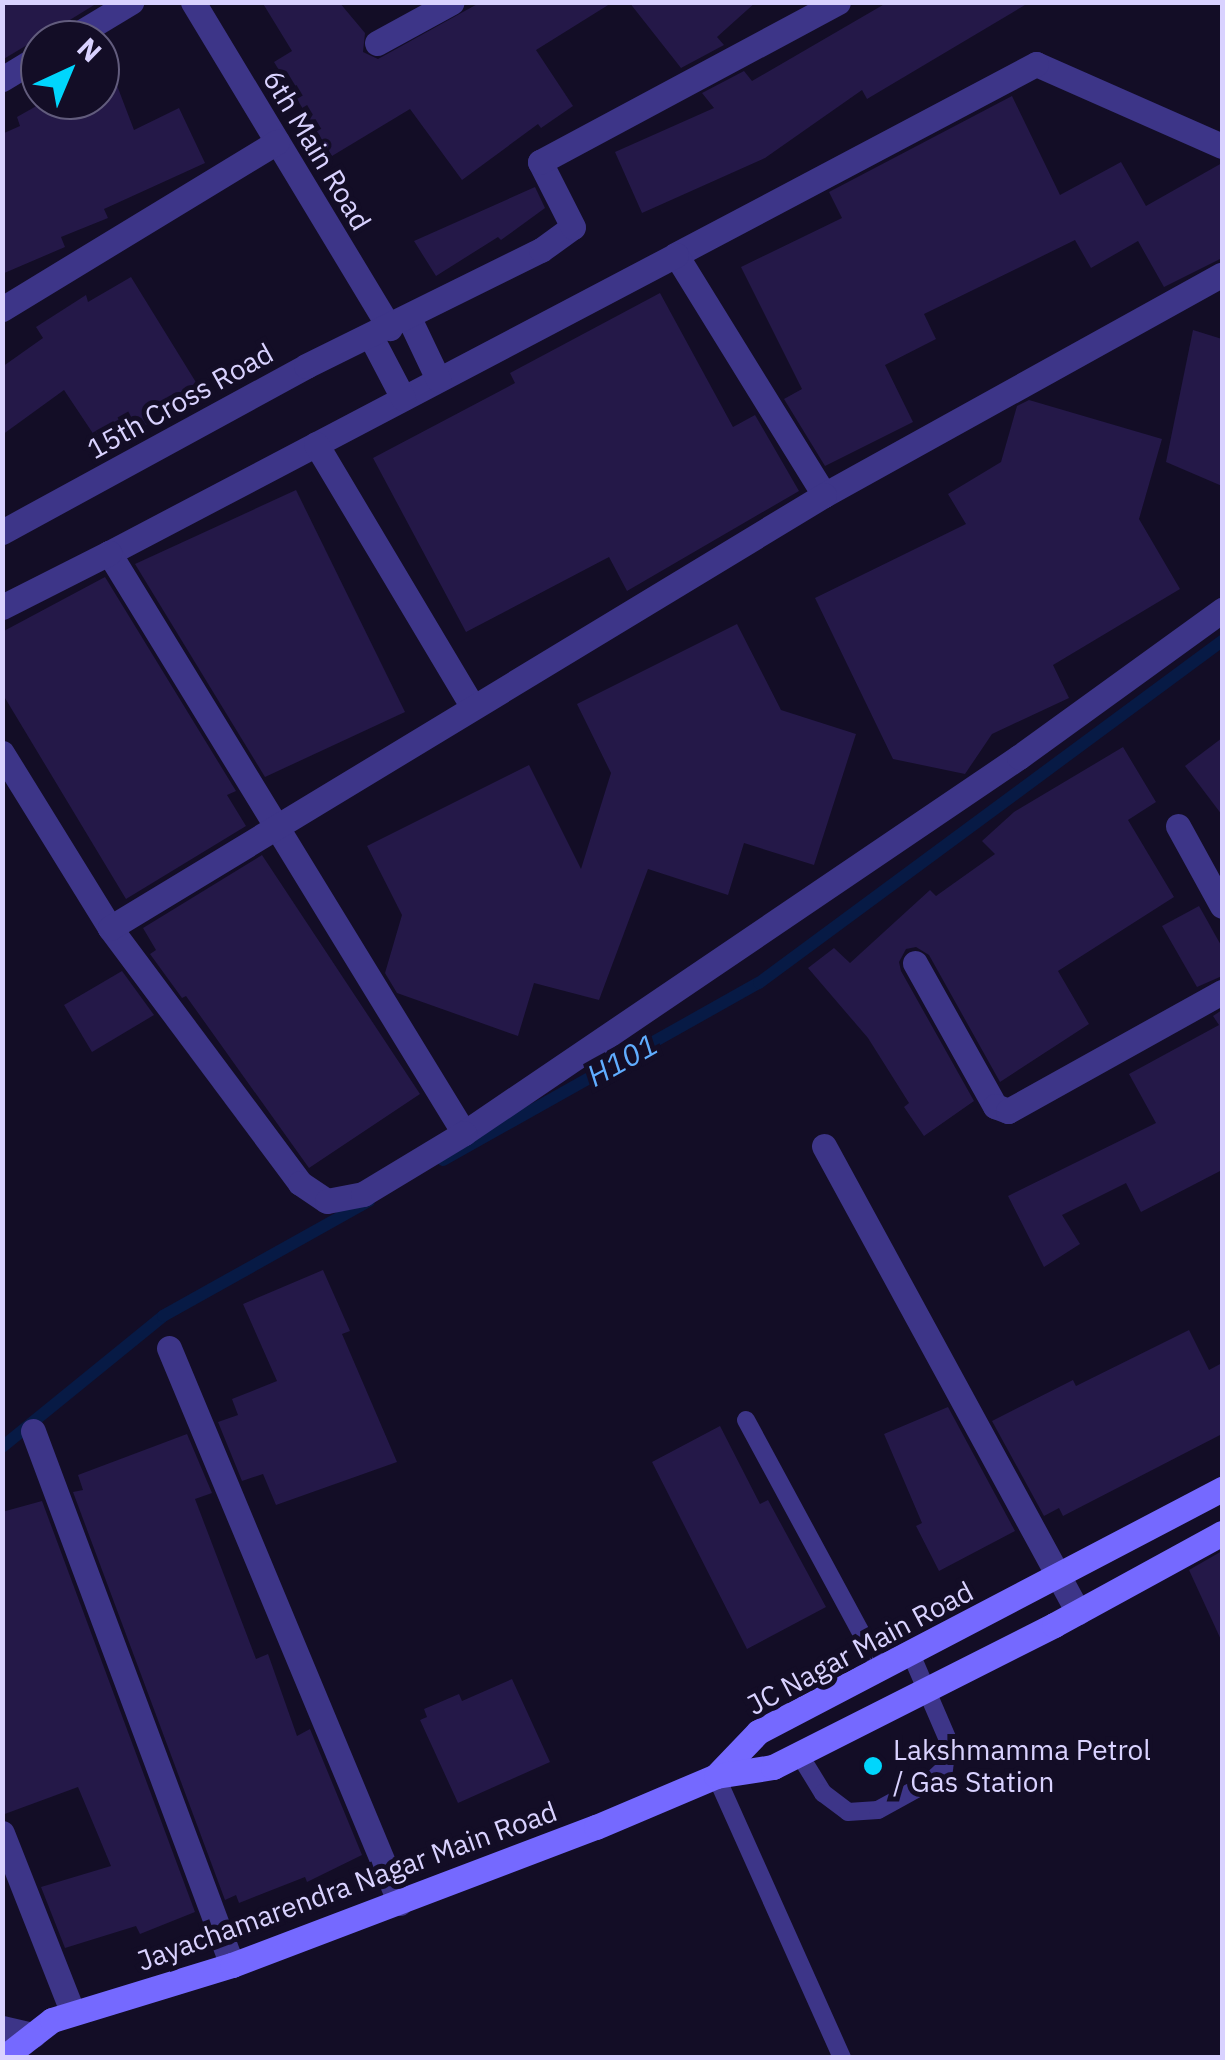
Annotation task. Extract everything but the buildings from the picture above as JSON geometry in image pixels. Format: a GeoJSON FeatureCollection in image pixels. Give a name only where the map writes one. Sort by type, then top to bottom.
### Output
{"type":"FeatureCollection","features":[{"type":"Feature","properties":{"kind":"main road","name":"JC Nagar Main Road"},"geometry":{"type":"LineString","coordinates":[[716,1776],[758,1732],[1060,1578],[1222,1489]]}},
{"type":"Feature","properties":{"kind":"main road"},"geometry":{"type":"LineString","coordinates":[[716,1776],[773,1767],[1078,1612],[1222,1532]]}},
{"type":"Feature","properties":{"kind":"main road","name":"Jayachamarendra Nagar Main Road"},"geometry":{"type":"LineString","coordinates":[[2,2058],[73,2013],[232,1965],[400,1903],[716,1776]]}},
{"type":"Feature","properties":{"kind":"street"},"geometry":{"type":"LineString","coordinates":[[101,20],[131,2]]}},
{"type":"Feature","properties":{"kind":"street","name":"6th Main Road"},"geometry":{"type":"LineString","coordinates":[[193,2],[390,328]]}},
{"type":"Feature","properties":{"kind":"street"},"geometry":{"type":"LineString","coordinates":[[377,42],[452,2]]}},
{"type":"Feature","properties":{"kind":"street","name":"15th Cross Road"},"geometry":{"type":"LineString","coordinates":[[2,532],[306,366],[390,328],[541,250],[573,227],[540,162],[838,2]]}},
{"type":"Feature","properties":{"kind":"street"},"geometry":{"type":"LineString","coordinates":[[2,607],[1036,64],[1222,146]]}},
{"type":"Feature","properties":{"kind":"street"},"geometry":{"type":"LineString","coordinates":[[2,309],[277,142]]}},
{"type":"Feature","properties":{"kind":"street"},"geometry":{"type":"LineString","coordinates":[[676,255],[824,495]]}},
{"type":"Feature","properties":{"kind":"street"},"geometry":{"type":"LineString","coordinates":[[110,928],[824,495],[1222,274]]}},
{"type":"Feature","properties":{"kind":"street"},"geometry":{"type":"LineString","coordinates":[[390,328],[438,379]]}},
{"type":"Feature","properties":{"kind":"street"},"geometry":{"type":"LineString","coordinates":[[390,328],[402,398]]}},
{"type":"Feature","properties":{"kind":"street"},"geometry":{"type":"LineString","coordinates":[[316,444],[473,707]]}},
{"type":"Feature","properties":{"kind":"street"},"geometry":{"type":"LineString","coordinates":[[109,553],[464,1133]]}},
{"type":"Feature","properties":{"kind":"street"},"geometry":{"type":"LineString","coordinates":[[2,752],[110,928],[300,1183],[327,1201],[363,1194],[464,1133],[1019,757],[1222,610]]}},
{"type":"Feature","properties":{"kind":"street"},"geometry":{"type":"LineString","coordinates":[[1178,826],[1222,906]]}},
{"type":"Feature","properties":{"kind":"street"},"geometry":{"type":"LineString","coordinates":[[915,963],[996,1106],[1008,1111],[1222,992]]}},
{"type":"Feature","properties":{"kind":"street"},"geometry":{"type":"LineString","coordinates":[[824,1146],[1078,1612]]}},
{"type":"Feature","properties":{"kind":"street"},"geometry":{"type":"LineString","coordinates":[[169,1348],[400,1903]]}},
{"type":"Feature","properties":{"kind":"street"},"geometry":{"type":"LineString","coordinates":[[33,1431],[232,1965]]}},
{"type":"Feature","properties":{"kind":"street"},"geometry":{"type":"LineString","coordinates":[[2,1834],[73,2013]]}},
{"type":"Feature","properties":{"kind":"street"},"geometry":{"type":"LineString","coordinates":[[2,2028],[33,2035]]}},
{"type":"Feature","properties":{"kind":"lane"},"geometry":{"type":"LineString","coordinates":[[746,1420],[881,1670]]}},
{"type":"Feature","properties":{"kind":"lane"},"geometry":{"type":"LineString","coordinates":[[799,1754],[834,1806],[848,1812],[878,1810],[944,1769],[948,1740],[912,1654]]}},
{"type":"Feature","properties":{"kind":"lane"},"geometry":{"type":"LineString","coordinates":[[716,1776],[842,2058]]}},
{"type":"Feature","properties":{"kind":"waterway","name":"H101"},"geometry":{"type":"LineString","coordinates":[[443,1160],[759,983],[1222,641]]}},
{"type":"Feature","properties":{"kind":"waterway","name":"H101"},"geometry":{"type":"LineString","coordinates":[[2,1447],[163,1316],[369,1201]]}},
{"type":"Feature","properties":{"kind":"place","name":"Lakshmamma Petrol / Gas Station"},"geometry":{"type":"Point","coordinates":[873,1766]}}]}
